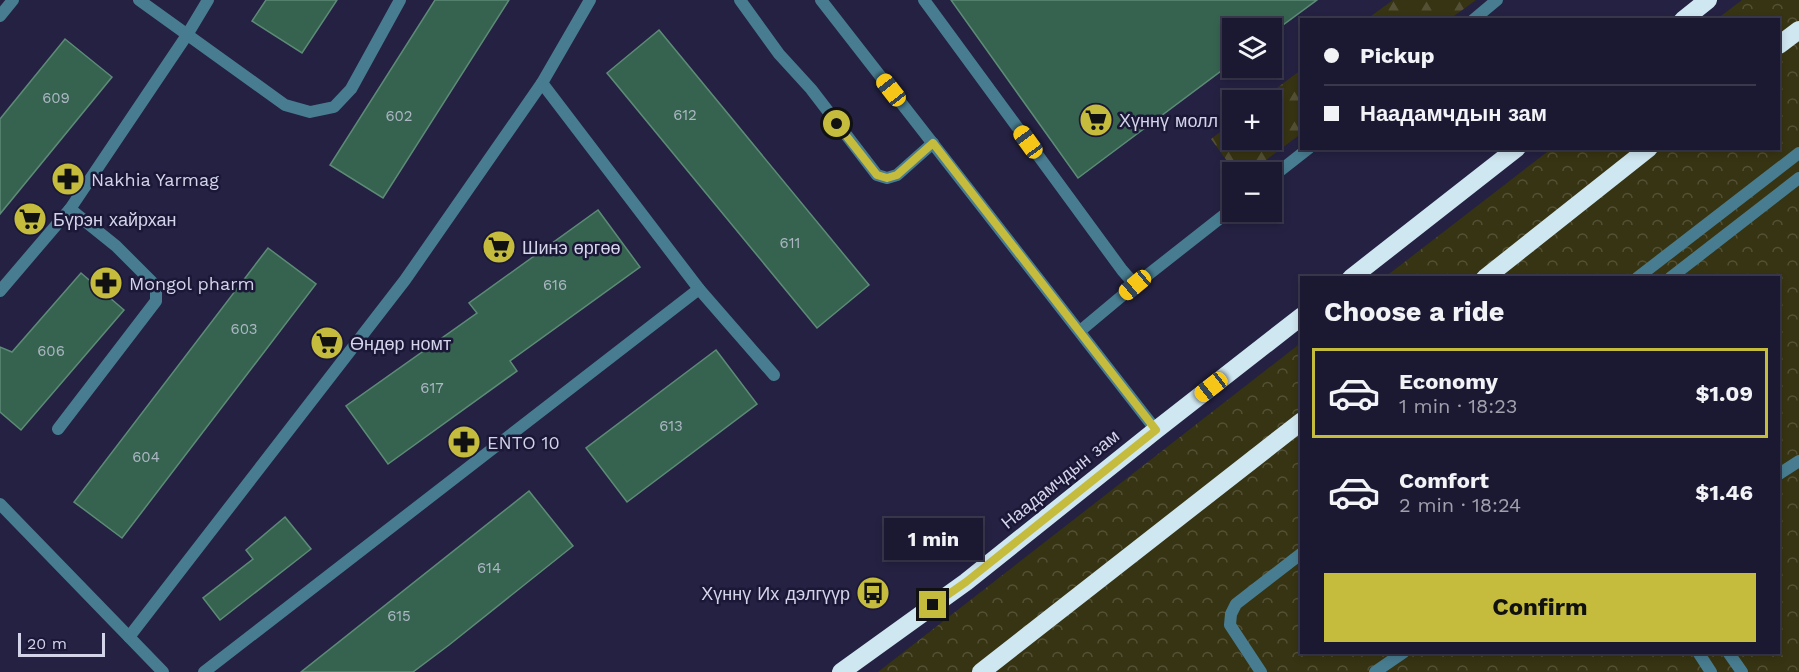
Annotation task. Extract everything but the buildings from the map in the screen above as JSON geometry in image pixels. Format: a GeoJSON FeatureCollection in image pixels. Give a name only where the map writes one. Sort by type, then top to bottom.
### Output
{"type":"FeatureCollection","features":[{"type":"Feature","properties":{"kind":"highway"},"geometry":{"type":"LineString","coordinates":[[1686,18],[1708,0]]}},
{"type":"Feature","properties":{"kind":"highway"},"geometry":{"type":"LineString","coordinates":[[1780,44],[1799,30]]}},
{"type":"Feature","properties":{"kind":"highway"},"geometry":{"type":"LineString","coordinates":[[1355,276],[1514,150]]}},
{"type":"Feature","properties":{"kind":"highway"},"geometry":{"type":"LineString","coordinates":[[1488,276],[1645,150]]}},
{"type":"Feature","properties":{"kind":"highway","name":"Наадамчдын зам"},"geometry":{"type":"LineString","coordinates":[[841,672],[966,582],[1300,318]]}},
{"type":"Feature","properties":{"kind":"highway"},"geometry":{"type":"LineString","coordinates":[[981,672],[1300,423]]}},
{"type":"Feature","properties":{"kind":"street"},"geometry":{"type":"LineString","coordinates":[[0,16],[13,0]]}},
{"type":"Feature","properties":{"kind":"street"},"geometry":{"type":"LineString","coordinates":[[139,0],[285,105],[310,112],[334,107],[351,89],[400,0]]}},
{"type":"Feature","properties":{"kind":"street"},"geometry":{"type":"LineString","coordinates":[[0,291],[70,209],[208,0]]}},
{"type":"Feature","properties":{"kind":"street"},"geometry":{"type":"LineString","coordinates":[[129,637],[405,280],[543,83],[590,0]]}},
{"type":"Feature","properties":{"kind":"street"},"geometry":{"type":"LineString","coordinates":[[740,0],[779,54],[811,89],[877,175],[887,178],[897,175],[933,143]]}},
{"type":"Feature","properties":{"kind":"street"},"geometry":{"type":"LineString","coordinates":[[821,0],[1156,430]]}},
{"type":"Feature","properties":{"kind":"street"},"geometry":{"type":"LineString","coordinates":[[924,0],[1135,285]]}},
{"type":"Feature","properties":{"kind":"street"},"geometry":{"type":"LineString","coordinates":[[1475,18],[1497,0]]}},
{"type":"Feature","properties":{"kind":"street"},"geometry":{"type":"LineString","coordinates":[[543,83],[699,289],[774,375]]}},
{"type":"Feature","properties":{"kind":"street"},"geometry":{"type":"LineString","coordinates":[[1282,169],[1306,150]]}},
{"type":"Feature","properties":{"kind":"street"},"geometry":{"type":"LineString","coordinates":[[1640,276],[1799,153]]}},
{"type":"Feature","properties":{"kind":"street"},"geometry":{"type":"LineString","coordinates":[[1673,276],[1799,178]]}},
{"type":"Feature","properties":{"kind":"street"},"geometry":{"type":"LineString","coordinates":[[58,429],[156,301],[156,286],[116,246],[70,209]]}},
{"type":"Feature","properties":{"kind":"street"},"geometry":{"type":"LineString","coordinates":[[1080,331],[1222,217]]}},
{"type":"Feature","properties":{"kind":"street"},"geometry":{"type":"LineString","coordinates":[[204,672],[699,289]]}},
{"type":"Feature","properties":{"kind":"street"},"geometry":{"type":"LineString","coordinates":[[1780,473],[1799,461]]}},
{"type":"Feature","properties":{"kind":"street"},"geometry":{"type":"LineString","coordinates":[[0,504],[163,672]]}},
{"type":"Feature","properties":{"kind":"street"},"geometry":{"type":"LineString","coordinates":[[1261,672],[1230,625],[1231,614],[1236,604],[1300,555]]}},
{"type":"Feature","properties":{"kind":"street"},"geometry":{"type":"LineString","coordinates":[[1375,672],[1401,654]]}},
{"type":"Feature","properties":{"kind":"street"},"geometry":{"type":"LineString","coordinates":[[1699,654],[1711,672]]}},
{"type":"Feature","properties":{"kind":"street"},"geometry":{"type":"LineString","coordinates":[[1729,654],[1742,672]]}},
{"type":"Feature","properties":{"kind":"green space"},"geometry":{"type":"Polygon","coordinates":[[[1393,0],[1476,0],[1451,18],[1368,18],[1393,0]]]}},
{"type":"Feature","properties":{"kind":"green space"},"geometry":{"type":"Polygon","coordinates":[[[1742,0],[1799,0],[1799,672],[878,672],[1300,344],[1300,654],[1780,654],[1780,276],[1386,276],[1550,150],[1780,150],[1780,18],[1718,18],[1742,0]]]}},
{"type":"Feature","properties":{"kind":"green space"},"geometry":{"type":"Polygon","coordinates":[[[1300,71],[1300,134],[1282,148],[1282,90],[1274,90],[1300,71]]]}},
{"type":"Feature","properties":{"kind":"green space"},"geometry":{"type":"Polygon","coordinates":[[[1222,130],[1222,150],[1279,150],[1263,162],[1228,162],[1211,139],[1222,130]]]}},
{"type":"Feature","properties":{"kind":"place","name":"Хүннү молл"},"geometry":{"type":"Point","coordinates":[1096,120]}},
{"type":"Feature","properties":{"kind":"place","name":"Nakhia Yarmag"},"geometry":{"type":"Point","coordinates":[68,179]}},
{"type":"Feature","properties":{"kind":"place","name":"Бүрэн хайрхан"},"geometry":{"type":"Point","coordinates":[30,219]}},
{"type":"Feature","properties":{"kind":"place","name":"Шинэ өргөө"},"geometry":{"type":"Point","coordinates":[499,247]}},
{"type":"Feature","properties":{"kind":"place","name":"Mongol pharm"},"geometry":{"type":"Point","coordinates":[106,283]}},
{"type":"Feature","properties":{"kind":"place","name":"Өндөр номт"},"geometry":{"type":"Point","coordinates":[327,343]}},
{"type":"Feature","properties":{"kind":"place","name":"ENTO 10"},"geometry":{"type":"Point","coordinates":[464,442]}},
{"type":"Feature","properties":{"kind":"place","name":"Хүннү Их дэлгүүр"},"geometry":{"type":"Point","coordinates":[873,593]}},
{"type":"Feature","properties":{"kind":"route"},"geometry":{"type":"LineString","coordinates":[[837,124],[877,175],[887,178],[897,175],[933,143],[1156,430],[966,582],[933,605]]}}]}
